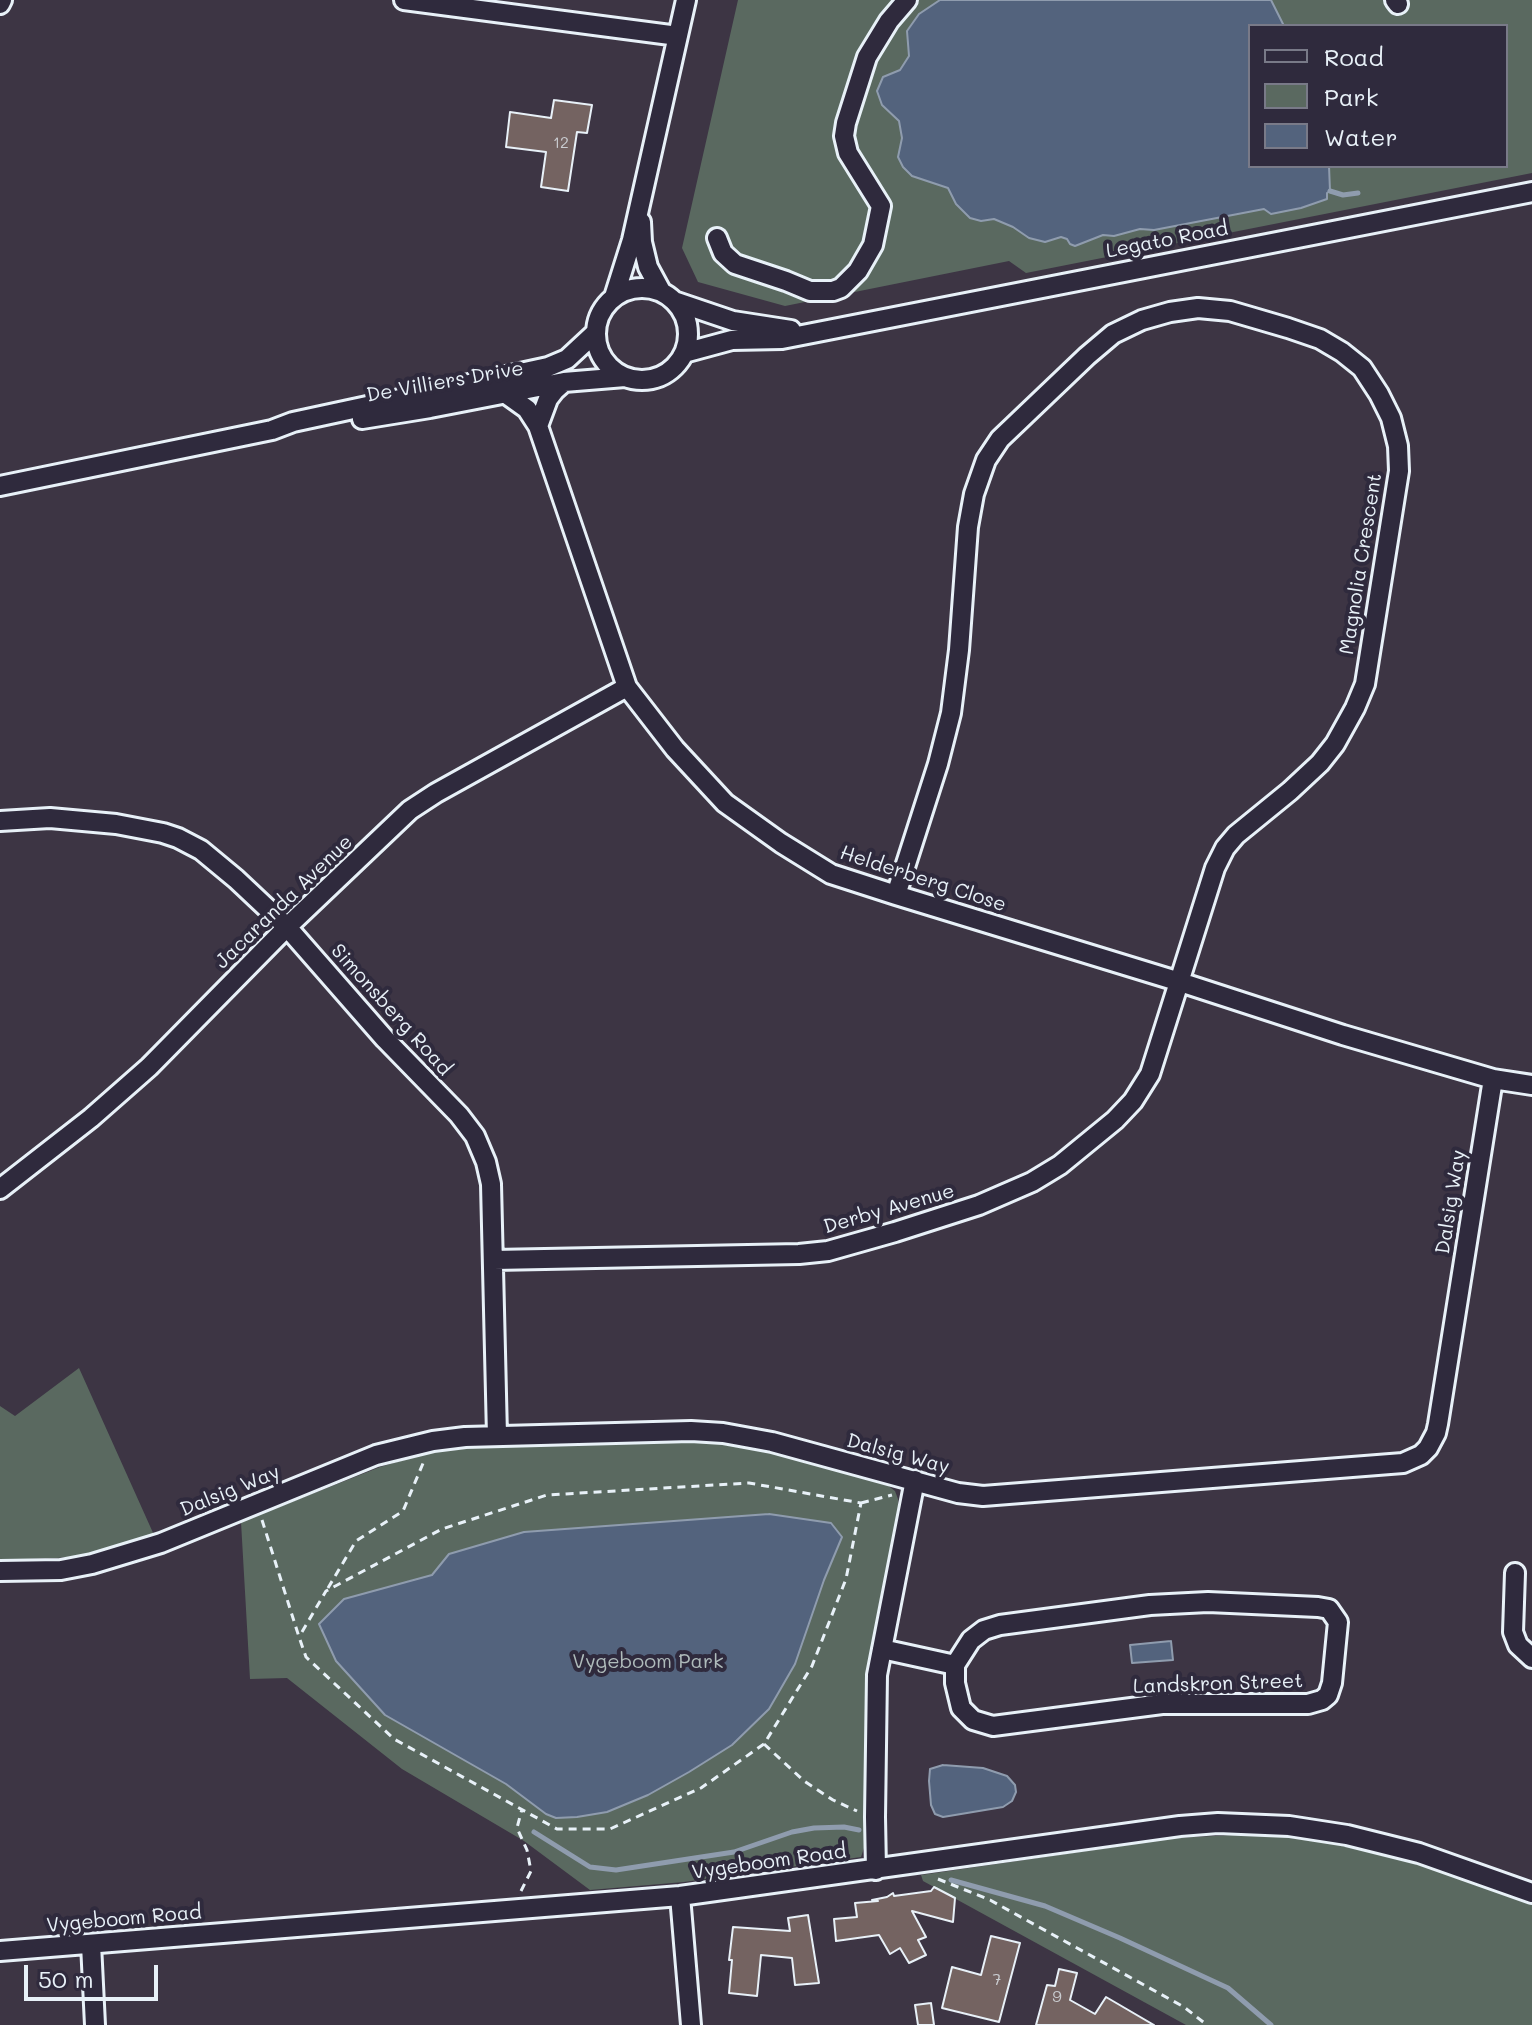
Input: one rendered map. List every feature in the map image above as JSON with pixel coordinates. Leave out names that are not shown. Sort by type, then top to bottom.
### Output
[{"type":"street","points":[[404,0],[678,36]]},
{"type":"street","points":[[614,297],[632,240],[686,0]]},
{"type":"street","points":[[717,238],[723,253],[735,264],[810,291],[841,288],[858,271],[873,245],[881,206],[848,153],[844,136],[846,123],[867,57],[889,21],[907,0]]},
{"type":"street","name":"Legato Road","points":[[684,353],[732,340],[782,339],[1532,192]]},
{"type":"street","points":[[640,203],[642,242],[648,267],[667,296],[683,312],[688,325],[688,339],[677,365],[666,374],[639,381],[613,370],[603,360],[597,347],[595,333],[604,307],[614,297],[629,290],[645,288],[667,296]]},
{"type":"street","name":"Legato Road","points":[[667,296],[733,321],[811,333]]},
{"type":"street","name":"Magnolia Crescent","points":[[896,895],[951,713],[968,527],[974,494],[986,460],[1000,439],[1113,334],[1142,320],[1198,308],[1230,311],[1288,328],[1320,339],[1362,368],[1391,418],[1398,446],[1399,471],[1365,684],[1335,744],[1320,763],[1225,848],[1215,868],[1180,982]]},
{"type":"street","name":"De Villiers Drive","points":[[0,486],[272,430],[293,422],[548,367],[567,359],[595,333]]},
{"type":"street","name":"De Villiers Drive","points":[[272,430],[321,426],[564,382],[625,377]]},
{"type":"street","points":[[538,426],[548,399],[564,382]]},
{"type":"street","name":"Helderberg Close","points":[[506,394],[527,409],[538,426],[627,687],[675,749],[725,803],[781,843],[831,874],[896,895],[1343,1035],[1493,1079],[1532,1085]]},
{"type":"street","name":"Jacaranda Avenue","points":[[0,1189],[91,1118],[149,1067],[287,927],[410,810],[627,687]]},
{"type":"street","name":"Simonsberg Road","points":[[0,821],[50,818],[116,824],[163,833],[201,850],[287,927],[385,1039],[459,1115],[475,1136],[491,1184],[497,1436]]},
{"type":"street","name":"Derby Avenue","points":[[494,1260],[828,1251],[979,1205],[1032,1182],[1060,1165],[1115,1120],[1133,1101],[1150,1074],[1180,982]]},
{"type":"street","name":"Dalsig Way","points":[[0,1571],[61,1570],[92,1564],[161,1543],[376,1455],[433,1441],[497,1436],[691,1431],[723,1433],[772,1442],[914,1485],[1000,1496],[1403,1463],[1421,1455],[1433,1441],[1438,1424],[1493,1079]]},
{"type":"street","points":[[876,1870],[877,1675],[914,1485]]},
{"type":"street","points":[[1515,1573],[1513,1632],[1520,1648],[1532,1658]]},
{"type":"street","name":"Landskron Street","points":[[1241,1602],[1318,1607],[1329,1609],[1338,1622],[1331,1690],[1326,1698],[1308,1704],[1162,1704],[993,1726],[978,1723],[961,1708],[955,1683],[955,1665],[971,1640],[984,1630],[1000,1625],[1150,1605],[1241,1602]]},
{"type":"street","points":[[882,1649],[955,1665]]},
{"type":"street","name":"Vygeboom Road","points":[[0,1951],[680,1896],[1218,1823],[1289,1826],[1347,1835],[1419,1853],[1532,1893]]},
{"type":"street","points":[[680,1896],[691,2025]]},
{"type":"street","points":[[91,1944],[95,2025]]},
{"type":"path","points":[[299,1637],[356,1541],[403,1511],[433,1441]]},
{"type":"path","points":[[326,1591],[442,1529],[547,1495],[749,1483],[861,1503],[914,1485]]},
{"type":"path","points":[[257,1505],[306,1657],[394,1739],[557,1829],[610,1829],[701,1788],[764,1744],[812,1666],[846,1579],[861,1503]]},
{"type":"path","points":[[764,1744],[804,1781],[849,1809]]},
{"type":"path","points":[[506,1911],[531,1871],[527,1850],[517,1828],[522,1809]]},
{"type":"path","points":[[915,1864],[942,1881],[990,1900],[1184,2007],[1207,2025]]},
{"type":"green space","points":[[738,0],[1532,0],[1532,173],[1026,273],[1009,261],[785,306],[698,282],[682,248]]},
{"type":"green space","points":[[79,1368],[154,1535],[79,1556],[0,1560],[0,1406],[15,1416]]},
{"type":"green space","name":"Vygeboom Park","points":[[704,1442],[754,1447],[886,1484],[895,1491],[899,1506],[869,1673],[864,1848],[861,1857],[684,1882],[590,1890],[524,1841],[402,1769],[287,1678],[250,1679],[241,1522],[380,1467],[431,1452],[483,1447]]},
{"type":"green space","points":[[1278,1836],[1355,1847],[1437,1870],[1532,1904],[1532,2025],[1186,2025],[923,1881],[921,1875],[1175,1838]]},
{"type":"water","points":[[940,0],[1271,0],[1283,24],[1248,24],[1248,168],[1329,168],[1330,191],[1327,199],[1271,214],[1264,209],[1154,230],[1103,235],[1075,246],[1061,237],[1045,242],[1029,238],[994,219],[981,221],[970,218],[956,204],[948,188],[912,176],[903,167],[898,157],[902,138],[899,121],[882,105],[877,91],[883,77],[900,70],[909,56],[907,31],[919,14]]},
{"type":"water","points":[[769,1514],[831,1523],[842,1537],[795,1664],[769,1709],[732,1745],[648,1795],[607,1812],[556,1818],[546,1814],[506,1784],[385,1715],[336,1661],[319,1624],[344,1599],[432,1575],[449,1554],[524,1532]]},
{"type":"water","points":[[1171,1641],[1173,1660],[1132,1663],[1130,1645]]},
{"type":"water","points":[[943,1765],[983,1768],[1007,1776],[1015,1785],[1016,1792],[1012,1801],[1003,1807],[943,1817],[935,1814],[931,1805],[929,1781],[930,1769]]},
{"type":"building","points":[[554,100],[592,105],[587,133],[577,132],[568,191],[541,187],[546,152],[506,147],[510,112],[551,118]]},
{"type":"building","points":[[934,1887],[955,1898],[953,1922],[912,1911],[926,1937],[918,1940],[926,1955],[909,1963],[900,1948],[890,1954],[879,1935],[836,1941],[834,1919],[857,1917],[855,1903],[878,1901],[872,1900],[893,1893],[894,1896],[931,1891]]},
{"type":"building","points":[[808,1915],[819,1983],[795,1985],[792,1958],[761,1955],[757,1996],[729,1993],[733,1927],[790,1931],[788,1918]]},
{"type":"building","points":[[991,1936],[1020,1943],[999,2022],[942,2008],[952,1967],[981,1975]]},
{"type":"building","points":[[1059,1969],[1077,1973],[1070,2000],[1095,2014],[1106,1997],[1154,2025],[1036,2025],[1047,1985],[1055,1986]]},
{"type":"building","points":[[931,2003],[934,2025],[918,2025],[915,2005]]},
{"type":"waterway","points":[[1330,191],[1343,195],[1358,193]]},
{"type":"waterway","points":[[534,1832],[590,1867],[616,1870],[734,1852],[792,1832],[814,1828],[859,1830]]},
{"type":"waterway","points":[[951,1880],[1045,1906],[1120,1938],[1228,1988],[1271,2025]]}]
